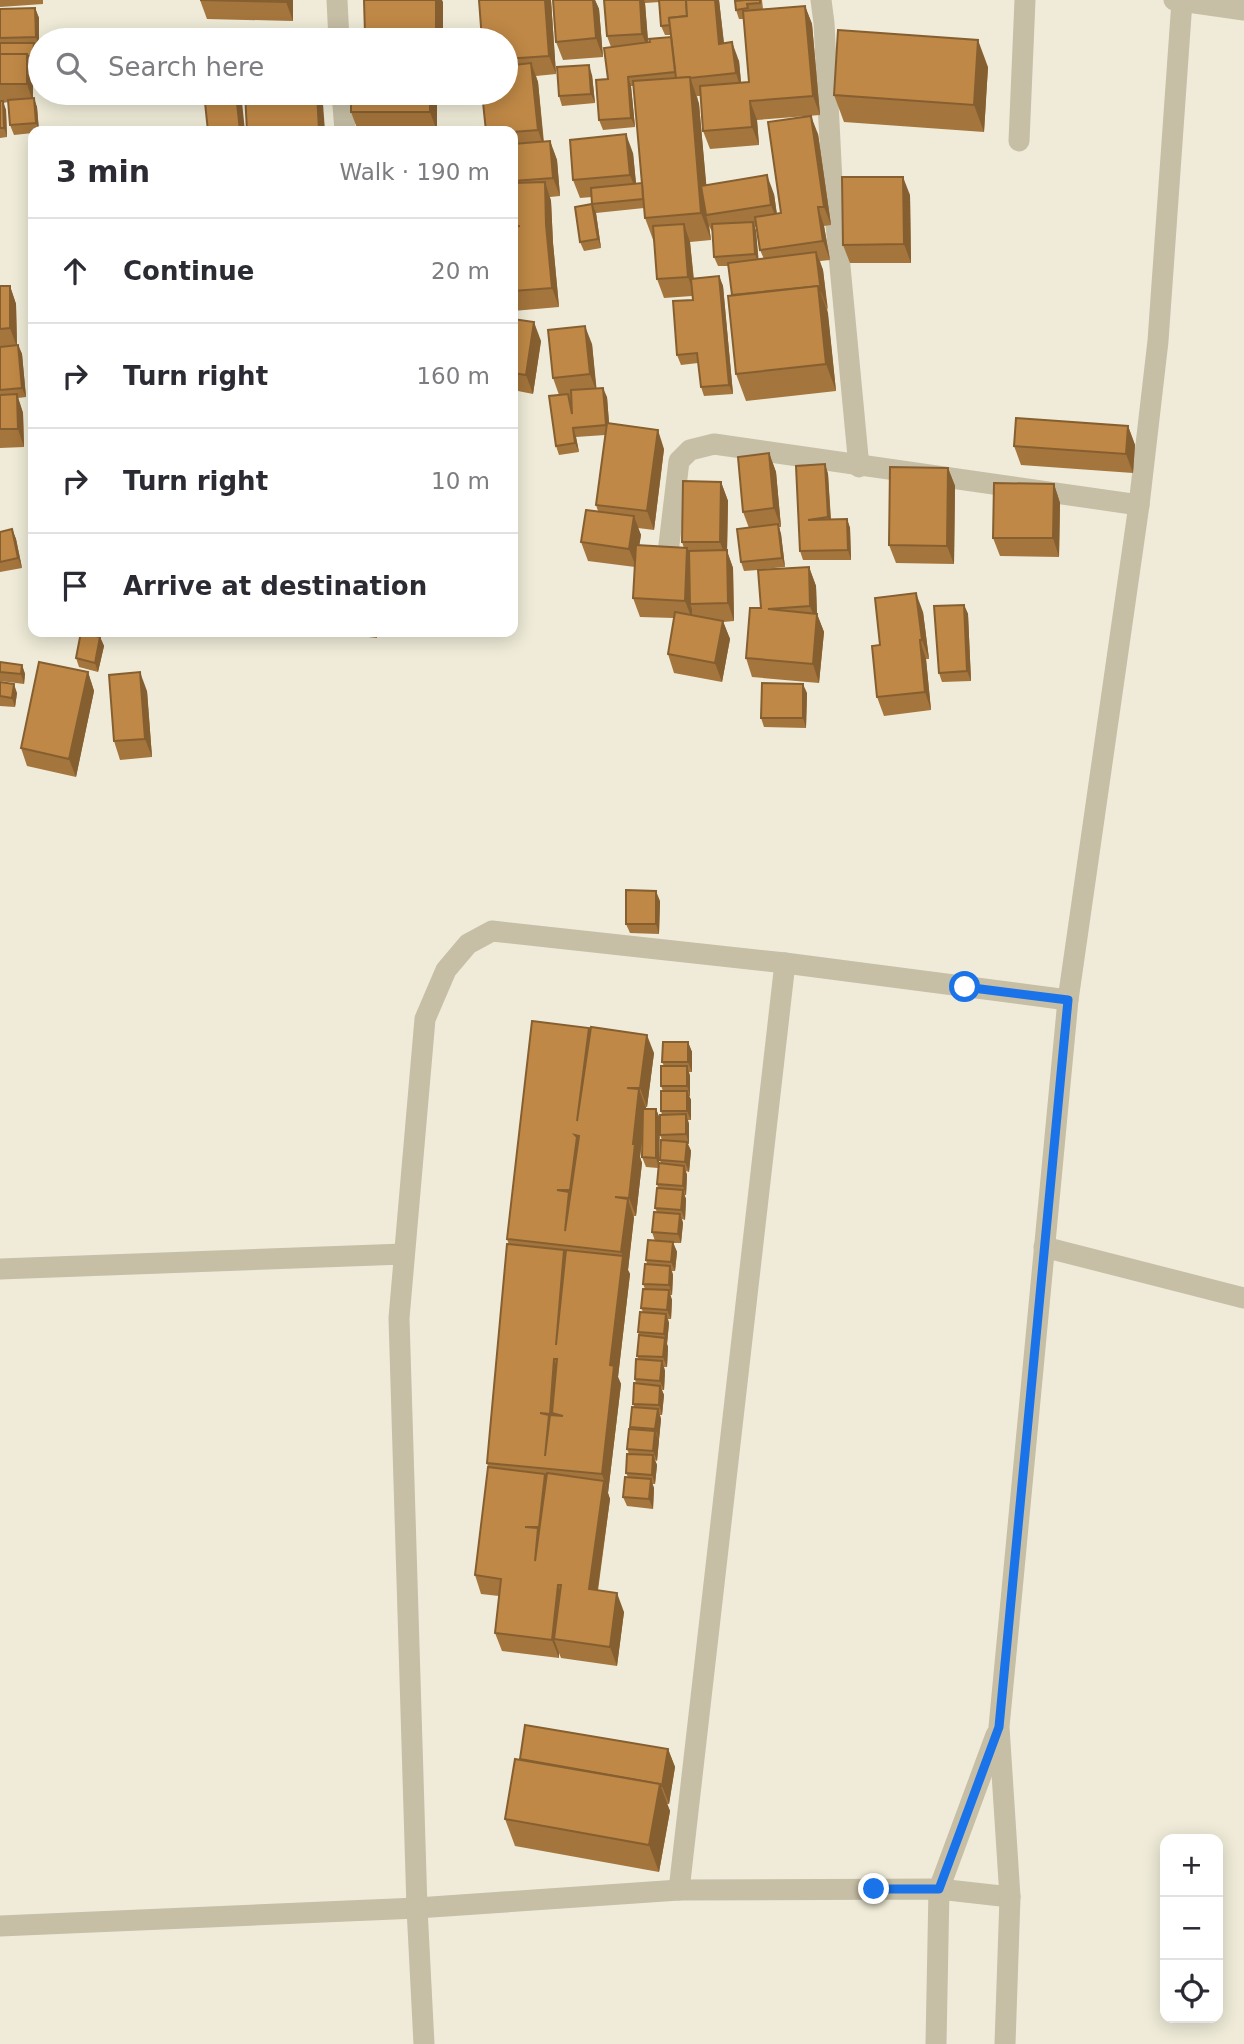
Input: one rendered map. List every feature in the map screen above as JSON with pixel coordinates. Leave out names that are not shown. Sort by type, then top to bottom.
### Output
[{"type":"street","points":[[337,0],[338,28]]},
{"type":"street","points":[[821,0],[832,182],[859,467]]},
{"type":"street","points":[[1019,141],[1025,0]]},
{"type":"street","points":[[1005,2044],[1010,1897],[999,1727],[1068,1000],[1139,505],[1158,341],[1178,1],[1244,10]]},
{"type":"street","points":[[343,105],[345,126]]},
{"type":"street","points":[[668,553],[679,461],[690,450],[714,444],[859,467],[1139,505]]},
{"type":"street","points":[[424,2044],[417,1908],[399,1318],[425,1020],[446,970],[468,944],[492,931],[785,963],[1068,1000]]},
{"type":"street","points":[[679,1890],[785,963]]},
{"type":"street","points":[[1044,1247],[1244,1298]]},
{"type":"street","points":[[0,1269],[404,1254]]},
{"type":"street","points":[[936,2044],[939,1889],[999,1727]]},
{"type":"street","points":[[0,1926],[417,1908],[679,1890],[939,1889],[1010,1897]]},
{"type":"building","points":[[200,0],[286,0],[286,2]]},
{"type":"building","points":[[364,0],[436,0],[436,28],[365,28]]},
{"type":"building","points":[[479,0],[545,0],[549,56],[518,58],[518,28],[481,28]]},
{"type":"building","points":[[553,0],[593,0],[596,38],[556,42]]},
{"type":"building","points":[[604,0],[640,0],[642,34],[607,36]]},
{"type":"building","points":[[659,0],[686,0],[687,16],[669,18],[670,25],[661,26]]},
{"type":"building","points":[[686,0],[715,0],[719,44],[732,42],[736,73],[676,78],[669,18],[687,16]]},
{"type":"building","points":[[760,0],[760,3],[747,4],[748,8],[736,10],[735,1]]},
{"type":"building","points":[[805,6],[813,96],[750,101],[752,127],[703,131],[700,86],[749,82],[743,11]]},
{"type":"building","points":[[35,8],[36,28],[28,28],[28,37],[0,38],[0,9]]},
{"type":"building","points":[[838,30],[978,40],[974,105],[834,95]]},
{"type":"building","points":[[671,37],[675,72],[628,77],[631,118],[599,120],[596,80],[608,79],[604,48]]},
{"type":"building","points":[[0,43],[28,43],[28,56],[0,54]]},
{"type":"building","points":[[0,54],[27,54],[27,84],[0,84]]},
{"type":"building","points":[[531,63],[538,130],[518,132],[518,126],[485,126],[483,105],[518,105],[518,65]]},
{"type":"building","points":[[589,65],[591,94],[559,96],[557,67]]},
{"type":"building","points":[[690,77],[701,213],[645,218],[633,81]]},
{"type":"building","points":[[28,98],[28,105],[35,105],[36,123],[10,125],[8,100]]},
{"type":"building","points":[[0,101],[3,101],[4,128],[0,128]]},
{"type":"building","points":[[205,105],[237,105],[239,126],[207,126]]},
{"type":"building","points":[[246,105],[318,105],[319,126],[247,126]]},
{"type":"building","points":[[351,105],[430,105],[430,112],[351,112]]},
{"type":"building","points":[[811,116],[824,207],[818,207],[823,241],[760,250],[755,217],[781,213],[768,122]]},
{"type":"building","points":[[626,134],[630,175],[573,180],[570,140]]},
{"type":"building","points":[[550,141],[553,178],[518,181],[518,144]]},
{"type":"building","points":[[767,175],[771,205],[706,215],[701,186]]},
{"type":"building","points":[[842,177],[903,177],[904,244],[843,245]]},
{"type":"building","points":[[545,182],[552,288],[518,291],[518,183]]},
{"type":"building","points":[[642,183],[643,199],[592,204],[591,188]]},
{"type":"building","points":[[592,204],[598,239],[580,242],[575,207]]},
{"type":"building","points":[[753,222],[755,254],[714,257],[712,224]]},
{"type":"building","points":[[684,224],[688,277],[657,279],[653,226]]},
{"type":"building","points":[[816,252],[821,292],[818,286],[732,295],[728,263]]},
{"type":"building","points":[[719,276],[729,385],[701,387],[697,353],[677,355],[673,301],[693,300],[691,279]]},
{"type":"building","points":[[0,286],[10,286],[10,328],[0,329]]},
{"type":"building","points":[[818,286],[826,364],[736,374],[728,296]]},
{"type":"building","points":[[518,320],[534,322],[526,375],[518,374]]},
{"type":"building","points":[[585,326],[590,374],[553,378],[548,330]]},
{"type":"building","points":[[18,345],[22,388],[0,390],[0,347]]},
{"type":"building","points":[[603,388],[606,425],[573,428],[575,443],[556,446],[549,396],[568,394],[572,414],[571,390]]},
{"type":"building","points":[[17,394],[18,429],[0,429],[0,395]]},
{"type":"building","points":[[1016,418],[1128,426],[1126,454],[1014,446]]},
{"type":"building","points":[[607,423],[658,430],[647,511],[596,505]]},
{"type":"building","points":[[769,453],[774,508],[743,512],[738,457]]},
{"type":"building","points":[[825,464],[828,517],[808,520],[847,519],[848,550],[800,551],[796,466]]},
{"type":"building","points":[[890,467],[948,468],[947,546],[889,545]]},
{"type":"building","points":[[683,481],[721,482],[720,542],[682,542]]},
{"type":"building","points":[[994,483],[1054,484],[1053,538],[993,538]]},
{"type":"building","points":[[586,510],[634,516],[629,549],[581,542]]},
{"type":"building","points":[[778,524],[782,558],[741,562],[737,529]]},
{"type":"building","points":[[12,529],[18,558],[0,562],[0,532]]},
{"type":"building","points":[[636,545],[687,548],[685,601],[633,598]]},
{"type":"building","points":[[727,550],[728,603],[690,604],[689,551]]},
{"type":"building","points":[[809,567],[810,606],[768,609],[817,614],[813,664],[746,658],[750,608],[761,608],[758,570]]},
{"type":"building","points":[[916,593],[925,692],[877,697],[872,646],[880,645],[875,598]]},
{"type":"building","points":[[964,605],[967,671],[939,673],[934,606]]},
{"type":"building","points":[[675,612],[723,621],[715,663],[668,654]]},
{"type":"building","points":[[80,637],[100,637],[95,663],[76,658]]},
{"type":"building","points":[[0,662],[22,665],[21,674],[0,672]]},
{"type":"building","points":[[39,662],[88,672],[69,759],[21,748]]},
{"type":"building","points":[[140,672],[145,739],[114,741],[109,675]]},
{"type":"building","points":[[0,682],[14,684],[12,698],[0,696]]},
{"type":"building","points":[[762,683],[803,684],[803,718],[761,718]]},
{"type":"building","points":[[626,890],[656,891],[656,924],[626,924]]},
{"type":"building","points":[[532,1021],[589,1028],[577,1121],[591,1027],[647,1035],[640,1088],[627,1088],[639,1089],[629,1198],[615,1197],[628,1199],[621,1252],[507,1239]],"holes":[[[575,1135],[579,1136],[565,1231],[569,1192],[557,1190],[570,1190],[577,1137]]]},
{"type":"building","points":[[663,1042],[688,1042],[688,1062],[662,1062]]},
{"type":"building","points":[[661,1066],[687,1066],[687,1086],[661,1086]]},
{"type":"building","points":[[661,1091],[687,1091],[687,1111],[661,1111]]},
{"type":"building","points":[[643,1109],[656,1109],[656,1158],[642,1157]]},
{"type":"building","points":[[686,1114],[686,1134],[660,1135],[660,1115]]},
{"type":"building","points":[[661,1140],[687,1142],[685,1162],[660,1160]]},
{"type":"building","points":[[659,1163],[684,1166],[683,1186],[657,1184]]},
{"type":"building","points":[[657,1188],[683,1190],[681,1210],[655,1208]]},
{"type":"building","points":[[654,1212],[680,1214],[678,1234],[652,1232]]},
{"type":"building","points":[[648,1240],[673,1242],[671,1262],[646,1260]]},
{"type":"building","points":[[507,1244],[564,1250],[556,1345],[566,1250],[623,1256],[610,1365],[614,1366],[602,1474],[487,1463]],"holes":[[[554,1359],[557,1359],[552,1413],[563,1416],[550,1415],[545,1456],[549,1415],[540,1413],[550,1414]]]},
{"type":"building","points":[[645,1264],[670,1266],[669,1285],[643,1284]]},
{"type":"building","points":[[643,1289],[669,1290],[667,1310],[641,1308]]},
{"type":"building","points":[[640,1312],[666,1314],[664,1334],[638,1332]]},
{"type":"building","points":[[639,1335],[665,1338],[663,1357],[637,1356]]},
{"type":"building","points":[[636,1359],[662,1361],[660,1381],[635,1379]]},
{"type":"building","points":[[634,1383],[660,1386],[659,1405],[633,1404]]},
{"type":"building","points":[[632,1407],[658,1409],[655,1429],[630,1427]]},
{"type":"building","points":[[629,1429],[655,1431],[653,1451],[627,1449]]},
{"type":"building","points":[[627,1454],[653,1455],[652,1475],[626,1473]]},
{"type":"building","points":[[488,1467],[545,1474],[539,1527],[525,1527],[538,1528],[535,1561],[547,1473],[604,1481],[589,1589],[617,1593],[610,1647],[554,1639],[561,1585],[558,1585],[552,1640],[495,1633],[501,1579],[475,1575]]},
{"type":"building","points":[[625,1477],[651,1479],[649,1499],[623,1497]]},
{"type":"building","points":[[525,1725],[668,1749],[662,1786],[520,1759]]},
{"type":"building","points":[[515,1759],[660,1784],[649,1845],[505,1819]]},
{"type":"route","points":[[874,1889],[939,1889],[999,1727],[1068,1000],[965,987]]}]
